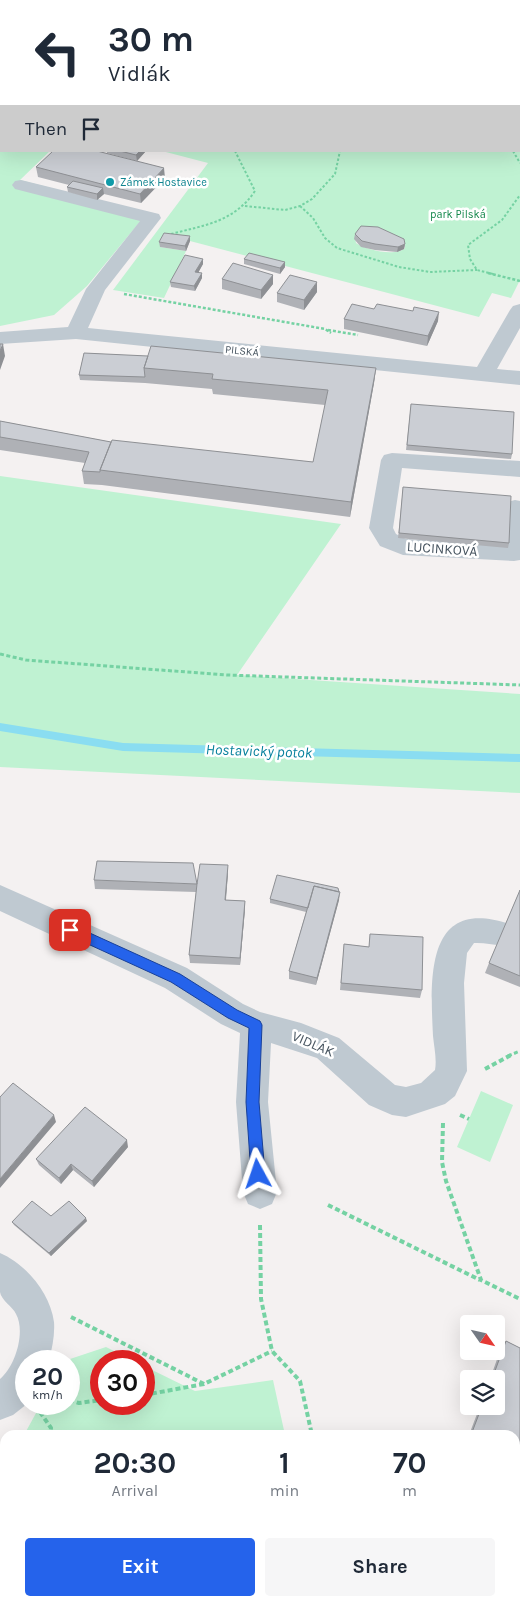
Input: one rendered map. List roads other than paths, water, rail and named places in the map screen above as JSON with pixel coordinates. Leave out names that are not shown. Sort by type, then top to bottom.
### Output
[{"type":"street","points":[[22,185],[152,218],[96,289],[76,333]]},
{"type":"street","points":[[484,374],[520,310]]},
{"type":"street","name":"PILSKÁ","points":[[0,338],[76,333],[520,378]]},
{"type":"street","name":"LUCINKOVÁ","points":[[515,508],[514,553],[402,547],[388,540],[382,528],[392,460],[520,470]]},
{"type":"street","name":"VIDLÁK","points":[[0,897],[176,978],[232,1014],[256,1025],[303,1037],[328,1048],[347,1061],[378,1095],[396,1103],[416,1100],[433,1094],[444,1084],[451,1071],[448,984],[453,944],[466,932],[484,929],[502,934]]},
{"type":"street","points":[[256,1025],[252,1102],[260,1192]]},
{"type":"street","points":[[12,1281],[37,1318],[37,1341],[34,1350]]},
{"type":"street","points":[[0,1402],[15,1390]]},
{"type":"waterway","name":"Hostavický potok","points":[[0,727],[123,747],[520,758]]},
{"type":"place","name":"Zámek Hostavice","points":[[110,182]]},
{"type":"park label","name":"park Pilská","points":[[458,214]]}]
